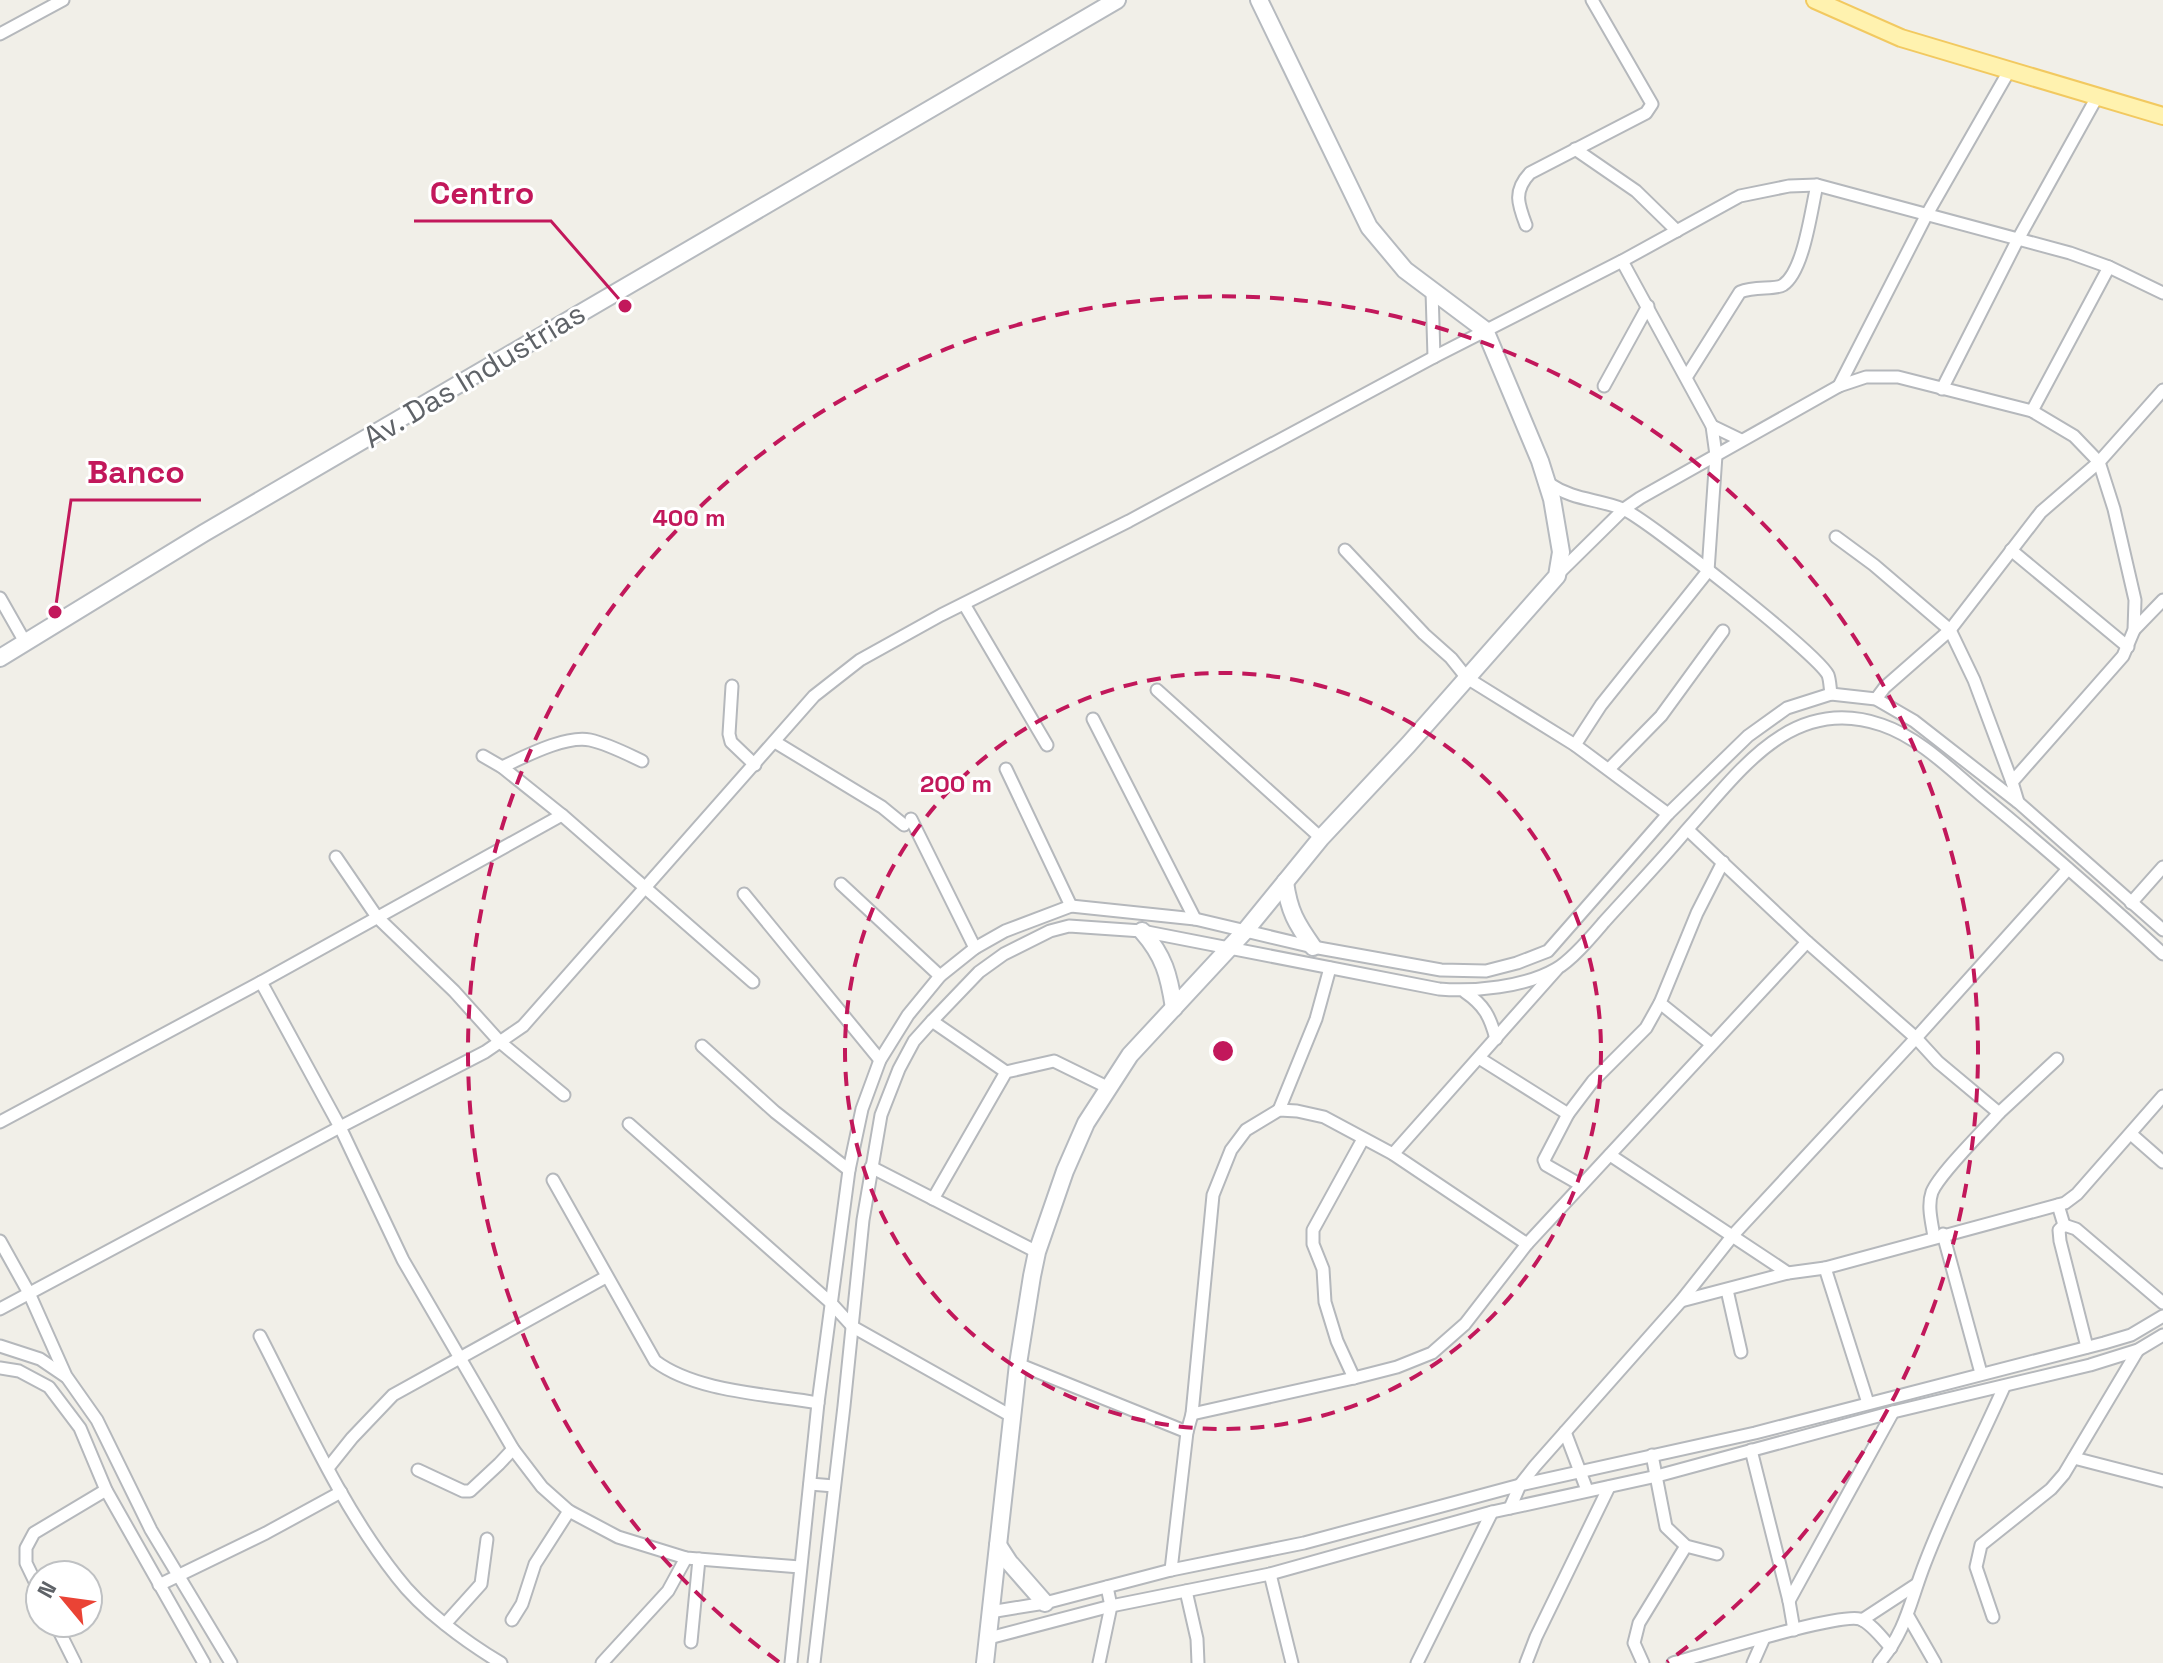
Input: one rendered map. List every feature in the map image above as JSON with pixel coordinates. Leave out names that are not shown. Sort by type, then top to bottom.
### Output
[{"type":"main road","points":[[1826,2],[1901,38],[2163,116]]},
{"type":"street","points":[[0,34],[63,0]]},
{"type":"street","name":"Av. Das Industrias","points":[[0,658],[204,533],[1117,0]]},
{"type":"street","points":[[1259,0],[1369,227],[1405,270],[1485,330],[1547,482],[1561,552],[1557,576]]},
{"type":"street","points":[[1526,225],[1517,201],[1518,190],[1530,173],[1646,113],[1652,104],[1592,0]]},
{"type":"street","points":[[1839,386],[1926,216],[2009,71]]},
{"type":"street","points":[[1942,389],[2017,241],[2097,97]]},
{"type":"street","points":[[1575,149],[1636,191],[1677,231]]},
{"type":"street","points":[[1687,376],[1740,292],[1752,287],[1775,288],[1785,283],[1800,254],[1817,185]]},
{"type":"street","points":[[0,1309],[500,1042],[539,1011],[814,696],[860,660],[1142,515],[1740,196],[1789,186],[1817,185],[2070,253],[2109,267],[2163,293]]},
{"type":"street","points":[[1575,745],[1601,705],[1708,571],[1716,455],[1712,426],[1622,261]]},
{"type":"street","points":[[2032,411],[2109,267]]},
{"type":"street","points":[[1432,291],[1434,357]]},
{"type":"street","points":[[1604,386],[1648,306]]},
{"type":"street","points":[[985,1663],[1018,1364],[1037,1252],[1065,1171],[1086,1123],[1130,1055],[1246,930],[1321,838],[1557,576],[1624,509],[1839,386],[1866,377],[1898,377],[2032,411],[2074,436],[2099,462],[2114,509],[2135,600],[2134,630],[2123,656],[2012,782]]},
{"type":"street","points":[[1876,699],[1885,687],[1950,630],[2041,512],[2099,462],[2163,390]]},
{"type":"street","points":[[1712,426],[1741,440]]},
{"type":"street","points":[[1547,482],[1578,499],[1624,509],[1708,571],[1820,665],[1828,675],[1831,694]]},
{"type":"street","points":[[1836,537],[1950,630],[1974,680],[2019,803]]},
{"type":"street","points":[[1345,550],[1467,678],[1575,745],[1668,814]]},
{"type":"street","points":[[2011,550],[2128,647]]},
{"type":"street","points":[[0,598],[25,642]]},
{"type":"street","points":[[2134,630],[2163,600]]},
{"type":"street","points":[[964,604],[1047,745]]},
{"type":"street","points":[[1609,769],[1661,716],[1723,631]]},
{"type":"street","points":[[732,686],[731,742],[755,765]]},
{"type":"street","points":[[1157,690],[1321,838]]},
{"type":"street","points":[[791,1663],[818,1403],[849,1170],[862,1109],[880,1060],[908,1015],[940,976],[975,948],[1005,931],[1071,906],[1195,919],[1313,947],[1441,970],[1486,971],[1517,963],[1548,951],[1668,814],[1748,736],[1787,708],[1831,694],[1876,699],[1934,736],[2019,803],[2163,930]]},
{"type":"street","points":[[1393,1154],[1557,968],[1595,932],[1688,830],[1728,780],[1762,750],[1795,728],[1827,718],[1880,724],[1904,735],[1941,762],[2068,869],[2163,954]]},
{"type":"street","points":[[1093,719],[1195,919]]},
{"type":"street","points":[[502,767],[539,750],[587,739],[642,761]]},
{"type":"street","points":[[775,742],[907,822],[975,948]]},
{"type":"street","points":[[483,756],[502,767],[562,815],[753,982]]},
{"type":"street","points":[[1006,769],[1071,906]]},
{"type":"street","points":[[0,1122],[562,815]]},
{"type":"street","points":[[1688,830],[1807,942],[1916,1038],[1938,1062],[1999,1113]]},
{"type":"street","points":[[336,857],[377,917],[454,991],[500,1042],[564,1095]]},
{"type":"street","points":[[1581,1185],[1544,1162],[1568,1114],[1593,1081],[1646,1028],[1723,862]]},
{"type":"street","points":[[2131,903],[2163,867]]},
{"type":"street","points":[[1510,1508],[1520,1485],[1681,1301],[1734,1234],[2068,869]]},
{"type":"street","points":[[1285,882],[1288,906],[1294,921],[1313,947]]},
{"type":"street","points":[[841,884],[940,976]]},
{"type":"street","points":[[744,894],[880,1060]]},
{"type":"street","points":[[814,1663],[871,1167],[881,1115],[914,1041],[979,972],[1004,954],[1050,931],[1069,926],[1142,931],[1465,992],[1514,983],[1557,968]]},
{"type":"street","points":[[1142,931],[1159,949],[1167,969],[1174,1008]]},
{"type":"street","points":[[1192,1414],[1354,1378],[1397,1367],[1432,1353],[1465,1324],[1527,1244],[1807,942]]},
{"type":"street","points":[[1279,1110],[1316,1019],[1330,968]]},
{"type":"street","points":[[261,982],[340,1127],[403,1260],[513,1449],[542,1487],[569,1511],[618,1537],[686,1558],[800,1567]]},
{"type":"street","points":[[1465,992],[1487,1011],[1496,1039]]},
{"type":"street","points":[[1660,1003],[1711,1044]]},
{"type":"street","points":[[932,1021],[1006,1072]]},
{"type":"street","points":[[702,1046],[775,1112],[849,1170]]},
{"type":"street","points":[[1479,1058],[1568,1114]]},
{"type":"street","points":[[1981,1373],[1931,1217],[1933,1191],[1950,1167],[1999,1113],[2057,1059]]},
{"type":"street","points":[[933,1199],[1006,1072],[1054,1061],[1107,1087]]},
{"type":"street","points":[[1681,1301],[1788,1273],[1825,1268],[2058,1205],[2077,1194],[2163,1096]]},
{"type":"street","points":[[1171,1570],[1187,1432],[1192,1414],[1213,1195],[1231,1150],[1246,1130],[1279,1110],[1324,1117],[1393,1154],[1527,1244]]},
{"type":"street","points":[[629,1124],[831,1303],[853,1327],[1013,1417]]},
{"type":"street","points":[[2131,1134],[2163,1162]]},
{"type":"street","points":[[1354,1378],[1337,1341],[1325,1302],[1323,1269],[1313,1244],[1313,1230],[1363,1139]]},
{"type":"street","points":[[1610,1155],[1734,1234],[1788,1273]]},
{"type":"street","points":[[871,1167],[1037,1252]]},
{"type":"street","points":[[553,1180],[655,1361],[671,1373],[694,1383],[818,1403]]},
{"type":"street","points":[[2058,1205],[2064,1225]]},
{"type":"street","points":[[2064,1225],[2076,1229],[2163,1303]]},
{"type":"street","points":[[2064,1225],[2059,1230],[2060,1241],[2087,1347]]},
{"type":"street","points":[[0,1241],[29,1293],[66,1376],[97,1420],[151,1530],[231,1663]]},
{"type":"street","points":[[1825,1268],[1868,1403]]},
{"type":"street","points":[[328,1468],[393,1395],[606,1277]]},
{"type":"street","points":[[1727,1290],[1741,1352]]},
{"type":"street","points":[[990,1612],[1045,1603],[1171,1570],[1304,1543],[1520,1485],[1755,1433],[2131,1335],[2163,1316]]},
{"type":"street","points":[[989,1638],[1111,1606],[1270,1574],[1492,1512],[1657,1476],[1893,1412],[2090,1365],[2138,1350],[2163,1335]]},
{"type":"street","points":[[260,1336],[341,1492],[398,1579],[445,1624],[501,1663]]},
{"type":"street","points":[[0,1346],[40,1359],[66,1376]]},
{"type":"street","points":[[1993,1617],[1976,1567],[1981,1545],[2051,1489],[2074,1458],[2138,1350]]},
{"type":"street","points":[[1018,1364],[1187,1432]]},
{"type":"street","points":[[0,1368],[19,1371],[49,1387],[80,1428],[106,1490],[204,1663]]},
{"type":"street","points":[[1879,1663],[1908,1616],[1917,1584],[2004,1387]]},
{"type":"street","points":[[1789,1601],[1893,1412]]},
{"type":"street","points":[[80,1428],[97,1420]]},
{"type":"street","points":[[1565,1432],[1587,1490]]},
{"type":"street","points":[[418,1470],[463,1491],[470,1491],[513,1449]]},
{"type":"street","points":[[1751,1450],[1794,1630]]},
{"type":"street","points":[[1652,1455],[1666,1527],[1686,1546],[1717,1554]]},
{"type":"street","points":[[2074,1458],[2163,1481]]},
{"type":"street","points":[[810,1484],[834,1486]]},
{"type":"street","points":[[1526,1663],[1609,1487]]},
{"type":"street","points":[[26,1559],[26,1548],[34,1533],[106,1490]]},
{"type":"street","points":[[159,1585],[341,1492]]},
{"type":"street","points":[[512,1620],[522,1604],[535,1564],[569,1511]]},
{"type":"street","points":[[1417,1663],[1492,1512]]},
{"type":"street","points":[[445,1624],[481,1584],[487,1539]]},
{"type":"street","points":[[998,1545],[1045,1603]]},
{"type":"street","points":[[1643,1663],[1634,1643],[1639,1623],[1686,1546]]},
{"type":"street","points":[[602,1663],[668,1591],[686,1558]]},
{"type":"street","points":[[691,1642],[699,1559]]},
{"type":"street","points":[[1270,1574],[1292,1663]]},
{"type":"street","points":[[1673,1663],[1794,1630],[1850,1619],[1862,1620],[1917,1584]]},
{"type":"street","points":[[1099,1663],[1111,1606],[1107,1587]]},
{"type":"street","points":[[1186,1591],[1197,1639],[1198,1663]]},
{"type":"street","points":[[1908,1616],[1935,1663]]},
{"type":"street","points":[[1862,1620],[1891,1648]]},
{"type":"street","points":[[1753,1663],[1764,1638]]},
{"type":"street","points":[[63,1639],[75,1663]]},
{"type":"place","name":"Centro","points":[[625,306]]},
{"type":"place","name":"Banco","points":[[55,612]]}]
